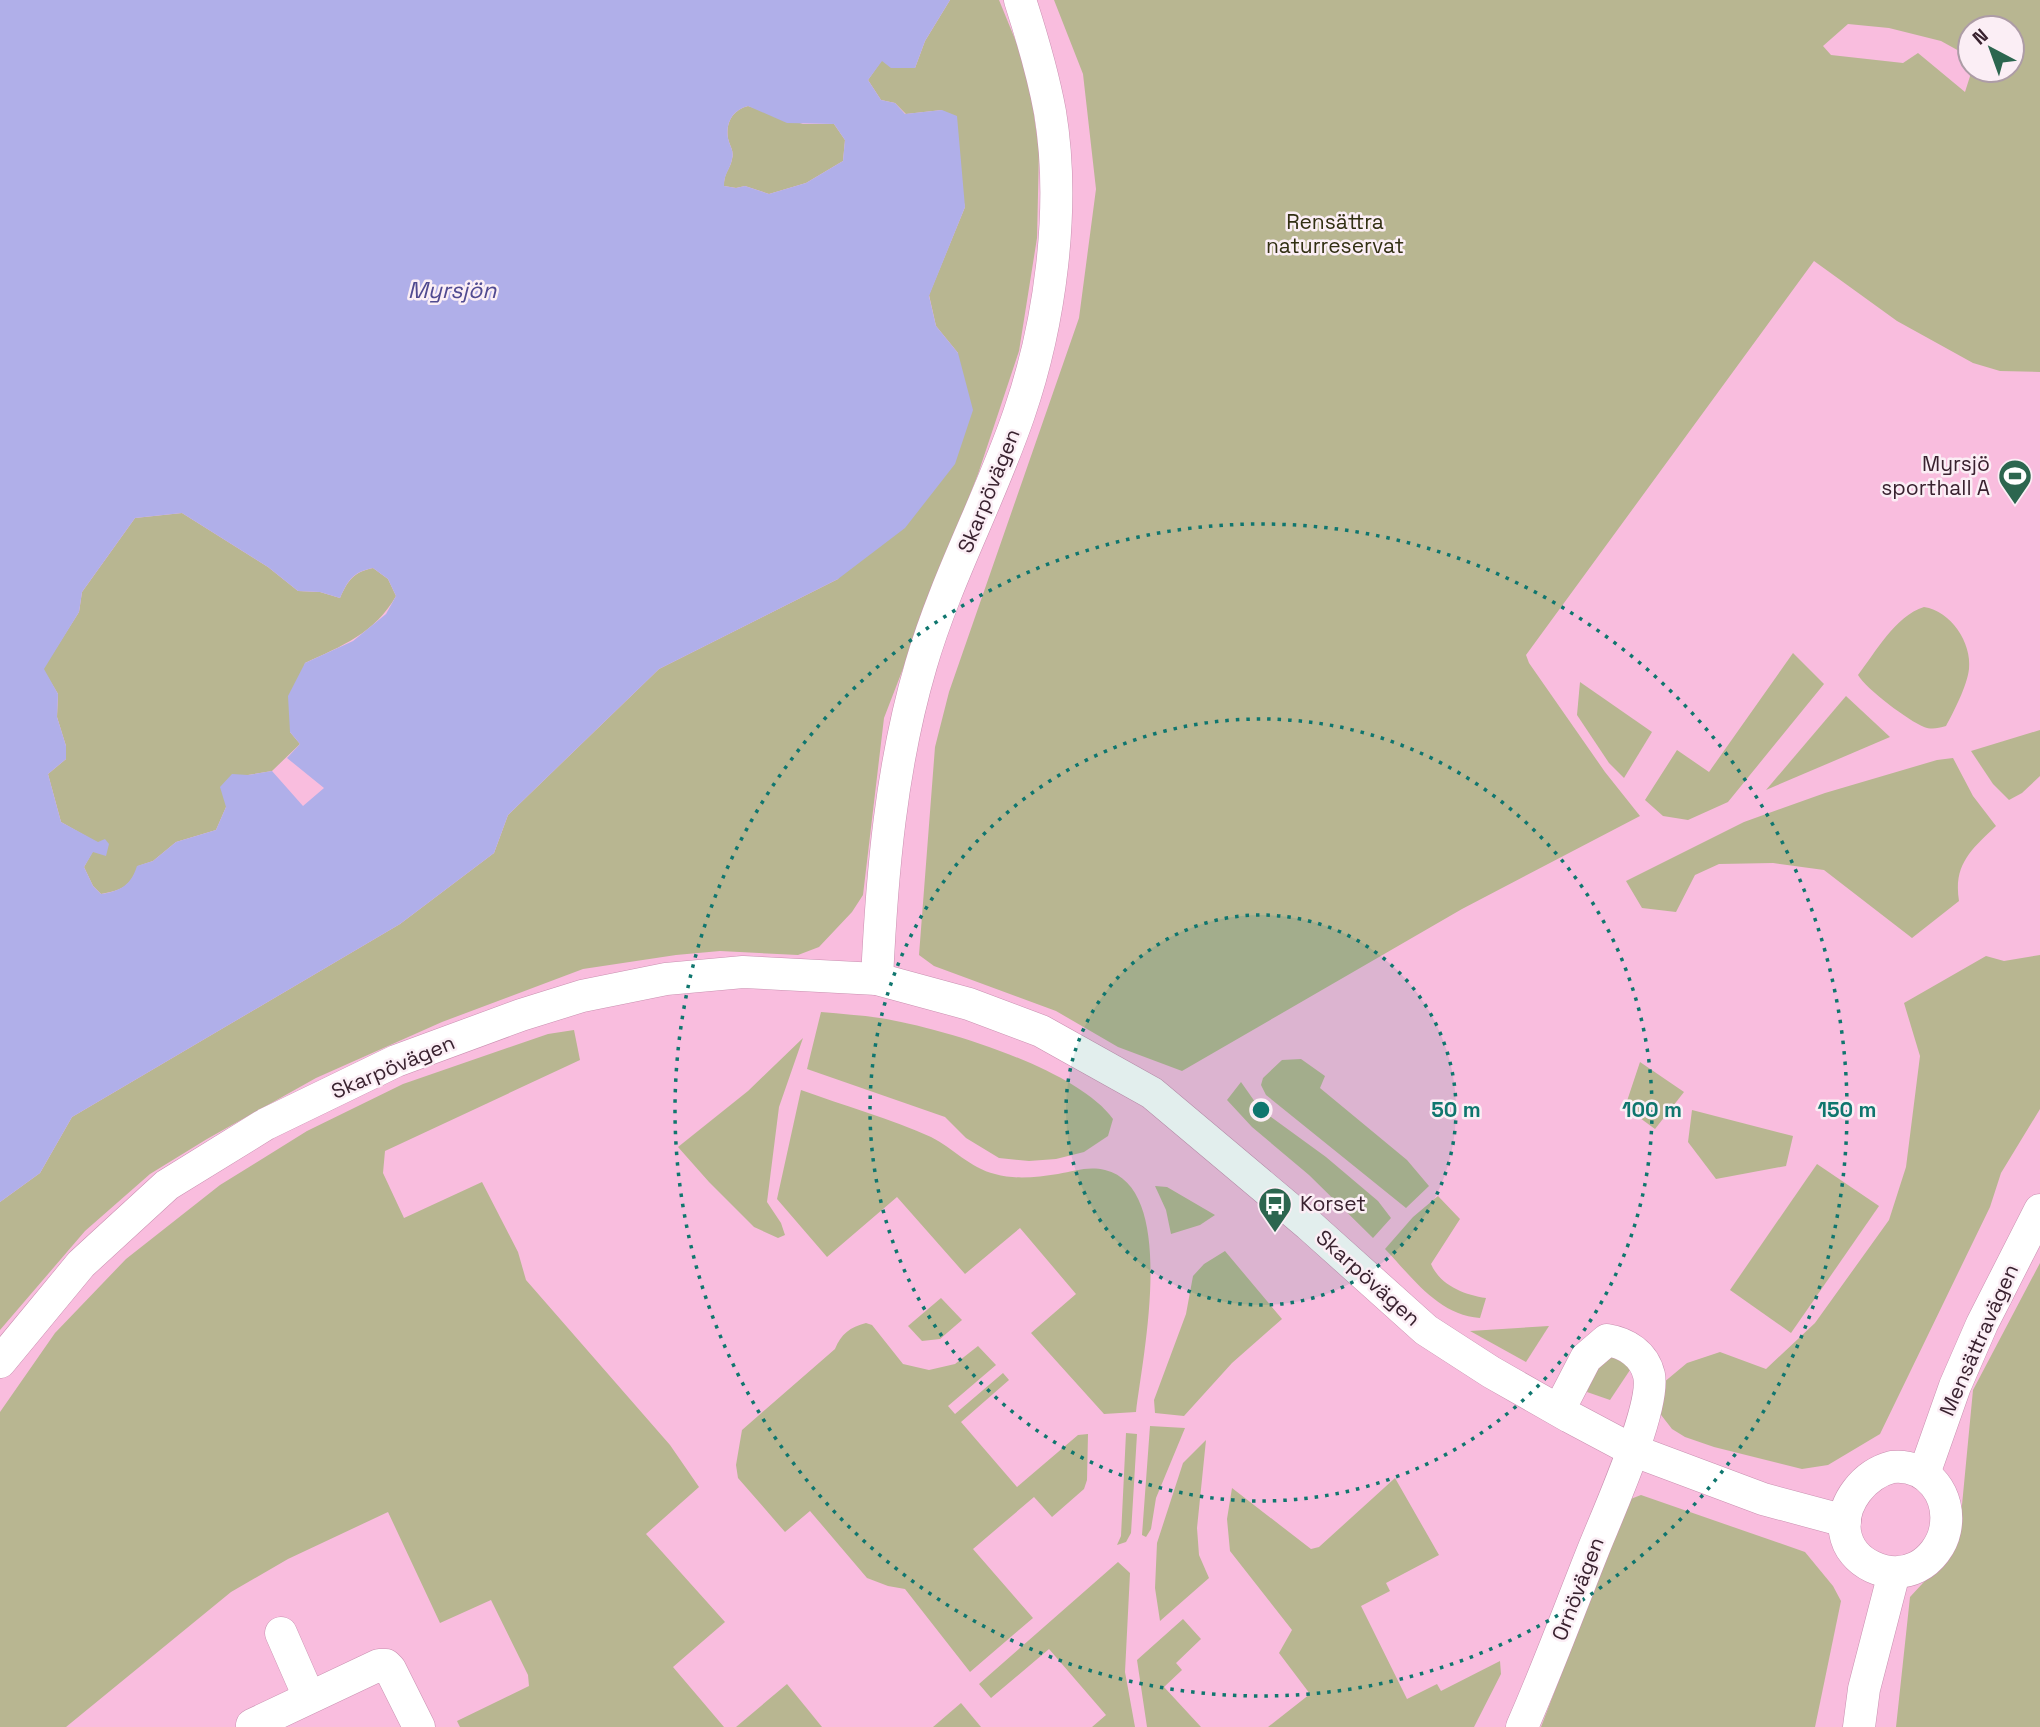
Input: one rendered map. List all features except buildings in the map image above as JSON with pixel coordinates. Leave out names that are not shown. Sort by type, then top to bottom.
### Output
[{"type":"street","name":"Skarpövägen","points":[[877,979],[883,868],[907,715],[922,661],[945,598],[1019,416],[1039,350],[1053,260],[1056,172],[1050,114],[1039,61],[1020,0]]},
{"type":"street","name":"Skarpövägen","points":[[0,1362],[80,1264],[167,1185],[266,1124],[396,1062],[521,1015],[571,1000],[666,979],[743,972],[877,979],[969,1003],[1041,1031],[1152,1093],[1308,1225],[1426,1330],[1491,1372],[1632,1450],[1763,1499],[1845,1521]]},
{"type":"street","name":"Mensättravägen","points":[[1924,1474],[1955,1386],[1982,1324],[2040,1210]]},
{"type":"street","name":"Ornövägen","points":[[1522,1727],[1546,1673],[1632,1450],[1650,1391],[1649,1375],[1643,1360],[1631,1348],[1606,1340],[1586,1358],[1559,1410]]},
{"type":"street","points":[[1898,1466],[1924,1474],[1936,1485],[1944,1498],[1947,1514],[1944,1537],[1924,1563],[1910,1570],[1894,1573],[1875,1568],[1855,1552],[1845,1531],[1848,1507],[1855,1493],[1877,1473],[1898,1466]]},
{"type":"street","points":[[1859,1727],[1864,1689],[1894,1573]]},
{"type":"street","points":[[281,1633],[309,1697]]},
{"type":"street","points":[[253,1727],[252,1725],[379,1665],[386,1665],[419,1727]]},
{"type":"green space","points":[[950,0],[999,0],[1028,71],[1039,151],[1037,238],[1019,351],[978,474],[884,718],[863,895],[852,912],[819,947],[798,955],[720,951],[583,969],[442,1022],[316,1078],[150,1174],[85,1231],[0,1330],[0,1202],[40,1173],[72,1117],[400,924],[494,853],[508,815],[659,669],[838,579],[958,353],[936,326],[929,295],[965,207],[942,110],[906,114],[895,103],[881,100],[868,80],[882,60],[915,68],[925,41]]},
{"type":"green space","name":"Rensättra naturreservat","points":[[1054,0],[2040,0],[2040,372],[2000,371],[1973,363],[1897,321],[1814,261],[1526,655],[1605,772],[1640,816],[1462,909],[1182,1071],[1118,1047],[1056,1011],[934,966],[919,955],[935,747],[949,692],[1079,318],[1096,189],[1083,74]]},
{"type":"green space","points":[[748,106],[803,124],[834,124],[845,140],[843,161],[806,183],[769,194],[745,186],[724,186],[733,157],[728,125],[737,111]]},
{"type":"green space","points":[[182,513],[268,567],[298,591],[320,592],[340,598],[352,578],[373,568],[388,579],[396,596],[388,609],[368,629],[345,644],[305,663],[290,732],[300,744],[272,771],[248,775],[226,807],[216,830],[176,842],[153,861],[138,866],[132,879],[124,886],[101,894],[93,886],[84,867],[93,851],[106,840],[98,843],[61,822],[48,774],[66,759],[66,746],[57,717],[58,694],[43,669],[79,612],[82,592],[135,518]]},
{"type":"green space","points":[[1924,607],[1943,615],[1958,630],[1969,659],[1966,683],[1953,713],[1946,726],[1935,728],[1917,724],[1899,712],[1878,696],[1858,675],[1895,626]]},
{"type":"green space","points":[[1793,653],[1824,684],[1728,802],[1688,820],[1663,816],[1645,800],[1677,750],[1709,772]]},
{"type":"green space","points":[[1580,682],[1652,732],[1624,778],[1609,763],[1577,715]]},
{"type":"green space","points":[[1846,696],[1890,737],[1766,790]]},
{"type":"green space","points":[[2040,730],[2040,776],[2022,793],[2009,800],[1993,784],[1971,751]]},
{"type":"green space","points":[[1953,758],[1973,796],[1996,826],[1966,858],[1959,877],[1959,901],[1912,938],[1824,870],[1773,863],[1719,864],[1695,875],[1676,912],[1642,908],[1626,881],[1744,822],[1825,793],[1937,760]]},
{"type":"green space","points":[[2040,955],[2040,1109],[2001,1173],[1990,1207],[1880,1434],[1828,1465],[1802,1469],[1714,1447],[1685,1437],[1672,1429],[1658,1411],[1663,1383],[1687,1363],[1720,1352],[1766,1369],[1815,1323],[1889,1220],[1906,1167],[1920,1056],[1904,1003],[1986,956],[2004,961]]},
{"type":"green space","points":[[821,1012],[906,1023],[971,1041],[1039,1067],[1095,1100],[1113,1119],[1108,1136],[1084,1152],[1056,1159],[1029,1161],[999,1158],[966,1138],[945,1117],[807,1069]]},
{"type":"green space","points":[[574,1030],[580,1060],[385,1151],[383,1173],[404,1218],[482,1182],[518,1252],[526,1280],[670,1445],[699,1487],[646,1534],[725,1622],[673,1667],[724,1727],[460,1727],[457,1721],[529,1686],[528,1675],[491,1600],[440,1623],[388,1512],[288,1559],[231,1592],[66,1727],[0,1727],[0,1412],[55,1333],[126,1259],[220,1185],[307,1131],[403,1084],[548,1034]]},
{"type":"green space","points":[[803,1038],[779,1107],[767,1202],[781,1223],[785,1235],[778,1238],[754,1227],[678,1147],[748,1091]]},
{"type":"green space","points":[[1301,1059],[1325,1076],[1320,1088],[1407,1160],[1429,1186],[1406,1208],[1266,1095],[1261,1085],[1263,1078],[1282,1060]]},
{"type":"green space","points":[[1640,1062],[1684,1092],[1655,1129],[1625,1107]]},
{"type":"green space","points":[[1241,1082],[1260,1109],[1326,1157],[1378,1201],[1391,1218],[1373,1238],[1309,1175],[1252,1127],[1227,1100]]},
{"type":"green space","points":[[801,1090],[916,1130],[970,1163],[995,1174],[1026,1177],[1099,1169],[1128,1183],[1142,1208],[1149,1241],[1148,1317],[1136,1412],[1104,1414],[1031,1333],[1076,1294],[1020,1228],[965,1274],[897,1197],[827,1257],[777,1199]]},
{"type":"green space","points":[[1692,1110],[1793,1136],[1786,1166],[1716,1179],[1688,1142]]},
{"type":"green space","points":[[1817,1164],[1879,1206],[1791,1333],[1730,1290]]},
{"type":"green space","points":[[1155,1186],[1167,1187],[1215,1215],[1200,1225],[1171,1234],[1166,1210]]},
{"type":"green space","points":[[1438,1196],[1460,1219],[1431,1264],[1440,1278],[1454,1288],[1486,1298],[1480,1318],[1451,1310],[1439,1302],[1385,1249],[1413,1217]]},
{"type":"green space","points":[[1225,1251],[1282,1319],[1232,1363],[1184,1416],[1155,1413],[1154,1400],[1186,1314],[1193,1276],[1204,1264]]},
{"type":"green space","points":[[2040,1263],[2040,1727],[1896,1727],[1910,1597],[1946,1558],[1962,1505],[1973,1390]]},
{"type":"green space","points":[[941,1298],[962,1320],[940,1339],[922,1341],[908,1326]]},
{"type":"green space","points":[[866,1323],[872,1325],[903,1364],[929,1370],[955,1364],[978,1346],[996,1365],[948,1406],[955,1414],[1003,1373],[1009,1380],[961,1422],[1017,1487],[1078,1435],[1088,1434],[1087,1480],[1084,1489],[1052,1517],[1034,1497],[973,1549],[1033,1618],[970,1672],[905,1589],[867,1578],[810,1511],[785,1532],[738,1478],[736,1465],[742,1430],[835,1349],[847,1332]]},
{"type":"green space","points":[[1549,1326],[1526,1362],[1470,1331]]},
{"type":"green space","points":[[1614,1356],[1630,1370],[1610,1400],[1587,1392],[1591,1379],[1606,1357]]},
{"type":"green space","points":[[1150,1426],[1185,1428],[1156,1498],[1151,1529],[1146,1537],[1142,1535]]},
{"type":"green space","points":[[1126,1433],[1137,1434],[1131,1533],[1126,1542],[1117,1545],[1121,1536]]},
{"type":"green space","points":[[1206,1440],[1197,1528],[1199,1555],[1209,1578],[1160,1621],[1155,1588],[1157,1543],[1183,1463]]},
{"type":"green space","points":[[1395,1478],[1439,1555],[1386,1583],[1390,1591],[1361,1606],[1407,1699],[1437,1684],[1441,1691],[1500,1661],[1501,1674],[1474,1727],[1268,1727],[1310,1694],[1279,1653],[1292,1630],[1230,1551],[1227,1519],[1232,1488],[1311,1549],[1319,1547]]},
{"type":"green space","points":[[1641,1495],[1805,1552],[1833,1586],[1841,1601],[1815,1727],[1541,1727],[1628,1500]]},
{"type":"green space","points":[[1118,1562],[1130,1573],[1125,1672],[1135,1727],[1092,1727],[1106,1715],[1049,1649],[991,1698],[979,1684]]},
{"type":"green space","points":[[1183,1619],[1201,1639],[1176,1663],[1182,1670],[1164,1687],[1201,1727],[1147,1727],[1137,1660]]},
{"type":"green space","points":[[787,1684],[822,1727],[736,1727]]},
{"type":"green space","points":[[961,1703],[981,1727],[933,1727]]},
{"type":"water","name":"Myrsjön","points":[[0,0],[950,0],[925,41],[915,68],[891,68],[882,61],[868,80],[881,100],[895,103],[905,114],[942,110],[957,116],[965,207],[929,296],[936,326],[958,353],[973,410],[955,464],[905,528],[838,579],[659,669],[508,815],[494,853],[400,924],[72,1117],[40,1173],[0,1202]],"holes":[[[748,106],[787,123],[834,124],[845,140],[843,161],[806,183],[769,194],[745,186],[724,186],[733,157],[728,125],[737,111]],[[182,513],[268,567],[298,591],[320,592],[340,598],[352,578],[373,568],[388,579],[396,596],[386,614],[353,641],[305,663],[288,696],[290,732],[300,744],[287,758],[324,788],[303,806],[272,771],[248,775],[232,774],[220,787],[226,807],[216,830],[176,842],[153,861],[137,866],[132,878],[124,886],[101,894],[93,886],[84,867],[93,852],[106,856],[109,844],[105,839],[98,842],[61,822],[48,774],[66,759],[66,746],[57,717],[58,694],[44,669],[79,612],[82,592],[135,518]]]},
{"type":"place","name":"Myrsjö sporthall A","points":[[2015,506]]},
{"type":"place","name":"Korset","points":[[1275,1234]]}]
